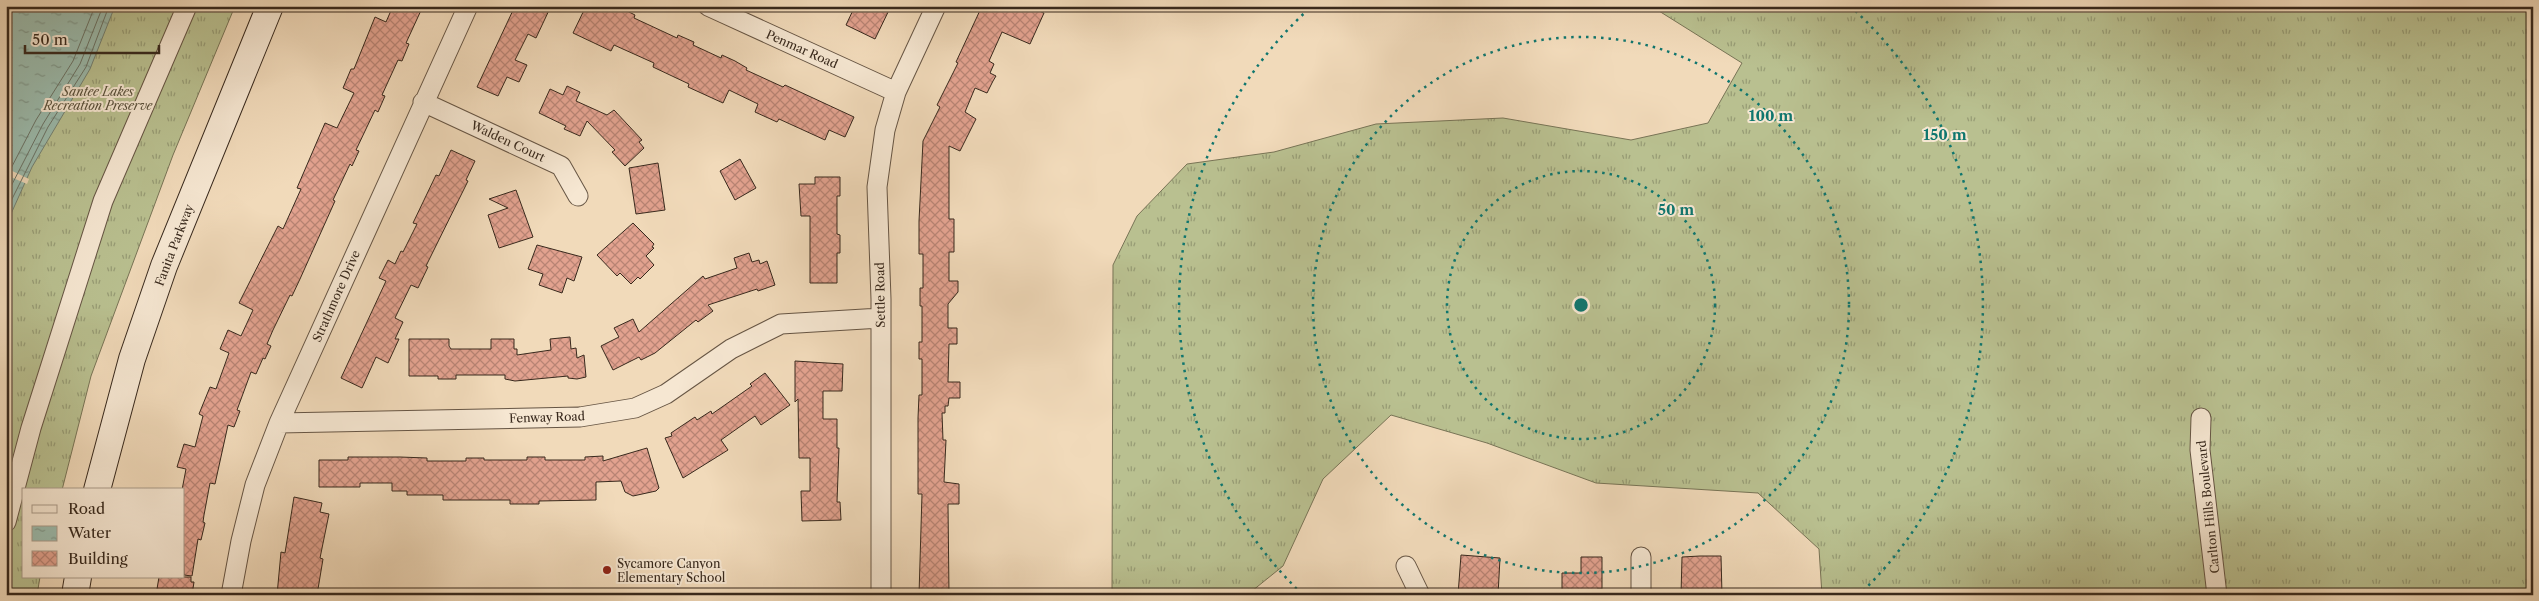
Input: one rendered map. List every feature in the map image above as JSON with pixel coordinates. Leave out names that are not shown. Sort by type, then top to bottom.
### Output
[{"type":"street","points":[[6,522],[31,428],[103,201],[187,6]]},
{"type":"street","name":"Fanita Parkway","points":[[98,488],[132,359],[164,266],[270,6]]},
{"type":"street","name":"Strathmore Drive","points":[[231,595],[241,541],[255,485],[279,422],[468,6]]},
{"type":"street","name":"Penmar Road","points":[[708,6],[896,92]]},
{"type":"street","name":"Settle Road","points":[[881,595],[881,318],[877,187],[885,130],[896,92],[936,6]]},
{"type":"street","name":"Walden Court","points":[[423,102],[561,166],[578,196]]},
{"type":"street","name":"Fenway Road","points":[[279,422],[580,418],[635,408],[666,394],[731,350],[781,324],[881,318]]},
{"type":"street","name":"Carlton Hills Boulevard","points":[[2202,418],[2200,450],[2217,595]]},
{"type":"street","points":[[1641,557],[1641,595]]},
{"type":"street","points":[[1406,566],[1420,595]]},
{"type":"street","points":[[75,595],[78,578]]},
{"type":"green space","name":"Santee Lakes Recreation Preserve","points":[[6,6],[235,6],[173,155],[91,376],[63,488],[22,488],[22,578],[40,578],[37,595],[6,595]]},
{"type":"green space","points":[[1651,6],[2533,6],[2533,595],[1822,595],[1819,549],[1758,493],[1596,483],[1487,443],[1391,415],[1323,479],[1283,566],[1247,595],[1112,595],[1113,265],[1137,216],[1187,164],[1274,152],[1376,124],[1503,118],[1631,140],[1708,123],[1742,63]]},
{"type":"water","points":[[6,6],[115,6],[90,69],[32,167],[6,225]]},
{"type":"pier","points":[[6,168],[29,179],[27,184],[6,175]]},
{"type":"building","points":[[393,6],[423,6],[406,43],[409,44],[402,61],[398,60],[382,95],[385,96],[378,112],[375,110],[356,150],[359,151],[352,166],[350,164],[333,200],[335,201],[300,279],[273,330],[267,344],[271,346],[265,359],[263,358],[256,374],[251,372],[237,410],[240,411],[234,427],[228,425],[215,484],[210,483],[203,522],[205,523],[201,540],[198,539],[192,576],[185,575],[185,488],[182,488],[186,469],[177,467],[184,444],[195,447],[203,416],[199,414],[210,387],[216,389],[229,353],[220,349],[228,330],[241,336],[253,310],[239,303],[278,226],[283,229],[301,189],[297,188],[325,123],[337,128],[354,93],[343,88],[351,69],[354,69],[375,17],[386,22]]},
{"type":"building","points":[[515,6],[551,6],[536,38],[528,34],[515,60],[527,65],[519,82],[507,77],[498,96],[477,87]]},
{"type":"building","points":[[586,6],[617,6],[635,15],[634,18],[677,38],[678,35],[694,42],[693,45],[721,58],[722,55],[735,61],[747,68],[746,70],[783,87],[785,85],[854,117],[845,137],[829,130],[825,140],[779,119],[777,122],[755,112],[758,104],[729,90],[723,103],[688,87],[689,84],[653,67],[654,63],[614,45],[611,51],[573,33]]},
{"type":"building","points":[[855,6],[891,6],[875,39],[846,25]]},
{"type":"building","points":[[982,6],[1027,6],[1044,13],[1030,44],[1002,32],[989,61],[994,64],[990,73],[996,76],[987,93],[975,88],[965,112],[976,119],[960,151],[949,146],[949,219],[954,219],[954,252],[949,252],[949,281],[958,281],[958,292],[948,304],[948,328],[957,328],[957,344],[949,344],[948,382],[960,382],[960,398],[949,398],[948,406],[945,406],[945,413],[942,413],[943,440],[946,440],[944,482],[959,484],[959,504],[948,504],[949,595],[919,595],[922,494],[918,494],[918,418],[919,395],[922,395],[922,359],[919,359],[919,342],[922,342],[920,288],[923,288],[923,254],[919,254],[919,221],[923,141],[940,107],[937,105],[958,63],[956,62]]},
{"type":"building","points":[[567,86],[580,92],[576,101],[607,115],[614,110],[642,140],[639,142],[644,148],[625,166],[612,152],[615,150],[587,121],[580,136],[564,129],[566,126],[539,113],[550,89],[563,95]]},
{"type":"building","points":[[451,150],[475,161],[466,180],[468,181],[426,266],[428,267],[418,288],[411,285],[395,318],[403,322],[395,339],[399,339],[388,363],[376,357],[362,388],[341,378],[386,281],[379,278],[388,260],[395,264],[401,251],[403,252],[417,224],[413,223],[436,175],[439,176]]},
{"type":"building","points":[[740,159],[756,188],[735,200],[720,171]]},
{"type":"building","points":[[658,163],[665,210],[636,214],[629,168]]},
{"type":"building","points":[[815,177],[840,177],[840,196],[837,196],[837,234],[840,235],[840,253],[837,253],[837,283],[810,283],[810,216],[801,216],[799,184],[815,184]]},
{"type":"building","points":[[516,190],[533,237],[499,248],[488,215],[508,208],[489,199]]},
{"type":"building","points":[[633,223],[654,244],[652,247],[654,248],[646,256],[654,265],[640,279],[638,277],[631,284],[620,273],[617,276],[597,255]]},
{"type":"building","points":[[537,245],[582,257],[574,281],[567,278],[562,293],[539,285],[543,274],[528,269]]},
{"type":"building","points":[[749,253],[752,262],[759,260],[760,264],[767,261],[775,285],[708,305],[713,311],[698,322],[696,320],[655,353],[641,360],[639,357],[613,370],[601,346],[619,337],[614,328],[633,319],[639,332],[703,276],[705,279],[737,268],[734,258]]},
{"type":"building","points":[[570,337],[571,349],[576,348],[577,358],[584,355],[586,377],[577,379],[568,378],[568,376],[515,381],[505,379],[505,375],[456,375],[456,379],[438,379],[438,376],[409,376],[409,339],[449,339],[451,349],[491,349],[491,339],[514,339],[514,349],[517,349],[517,355],[551,350],[550,339]]},
{"type":"building","points":[[795,361],[843,364],[842,391],[823,391],[823,419],[837,419],[837,448],[839,448],[837,502],[840,502],[841,520],[802,521],[801,491],[810,491],[810,458],[799,458],[798,399],[795,402]]},
{"type":"building","points":[[765,373],[790,405],[761,425],[755,416],[721,440],[728,450],[683,478],[665,438],[672,436],[671,433],[695,417],[697,420],[711,411],[712,414],[752,386],[750,384]]},
{"type":"building","points":[[647,448],[659,488],[656,491],[633,496],[625,492],[621,481],[596,482],[596,500],[539,501],[539,504],[510,504],[510,500],[443,500],[443,495],[407,495],[407,491],[392,491],[392,483],[360,483],[360,487],[319,487],[319,460],[348,460],[348,457],[400,457],[427,458],[427,461],[466,461],[466,458],[527,460],[527,457],[545,457],[545,460],[585,460],[585,457],[603,456],[603,461]]},
{"type":"building","points":[[294,497],[322,503],[320,512],[329,514],[320,558],[323,559],[317,595],[277,595],[281,552],[285,553]]},
{"type":"building","points":[[1461,555],[1500,558],[1498,595],[1458,595]]},
{"type":"building","points":[[1721,556],[1722,595],[1681,595],[1682,557]]},
{"type":"building","points":[[1581,557],[1602,557],[1602,589],[1597,589],[1597,595],[1562,595],[1562,573],[1581,573]]},
{"type":"building","points":[[191,577],[191,582],[194,582],[192,595],[156,595],[159,578]]},
{"type":"place","name":"Sycamore Canyon Elementary School","points":[[607,570]]}]
